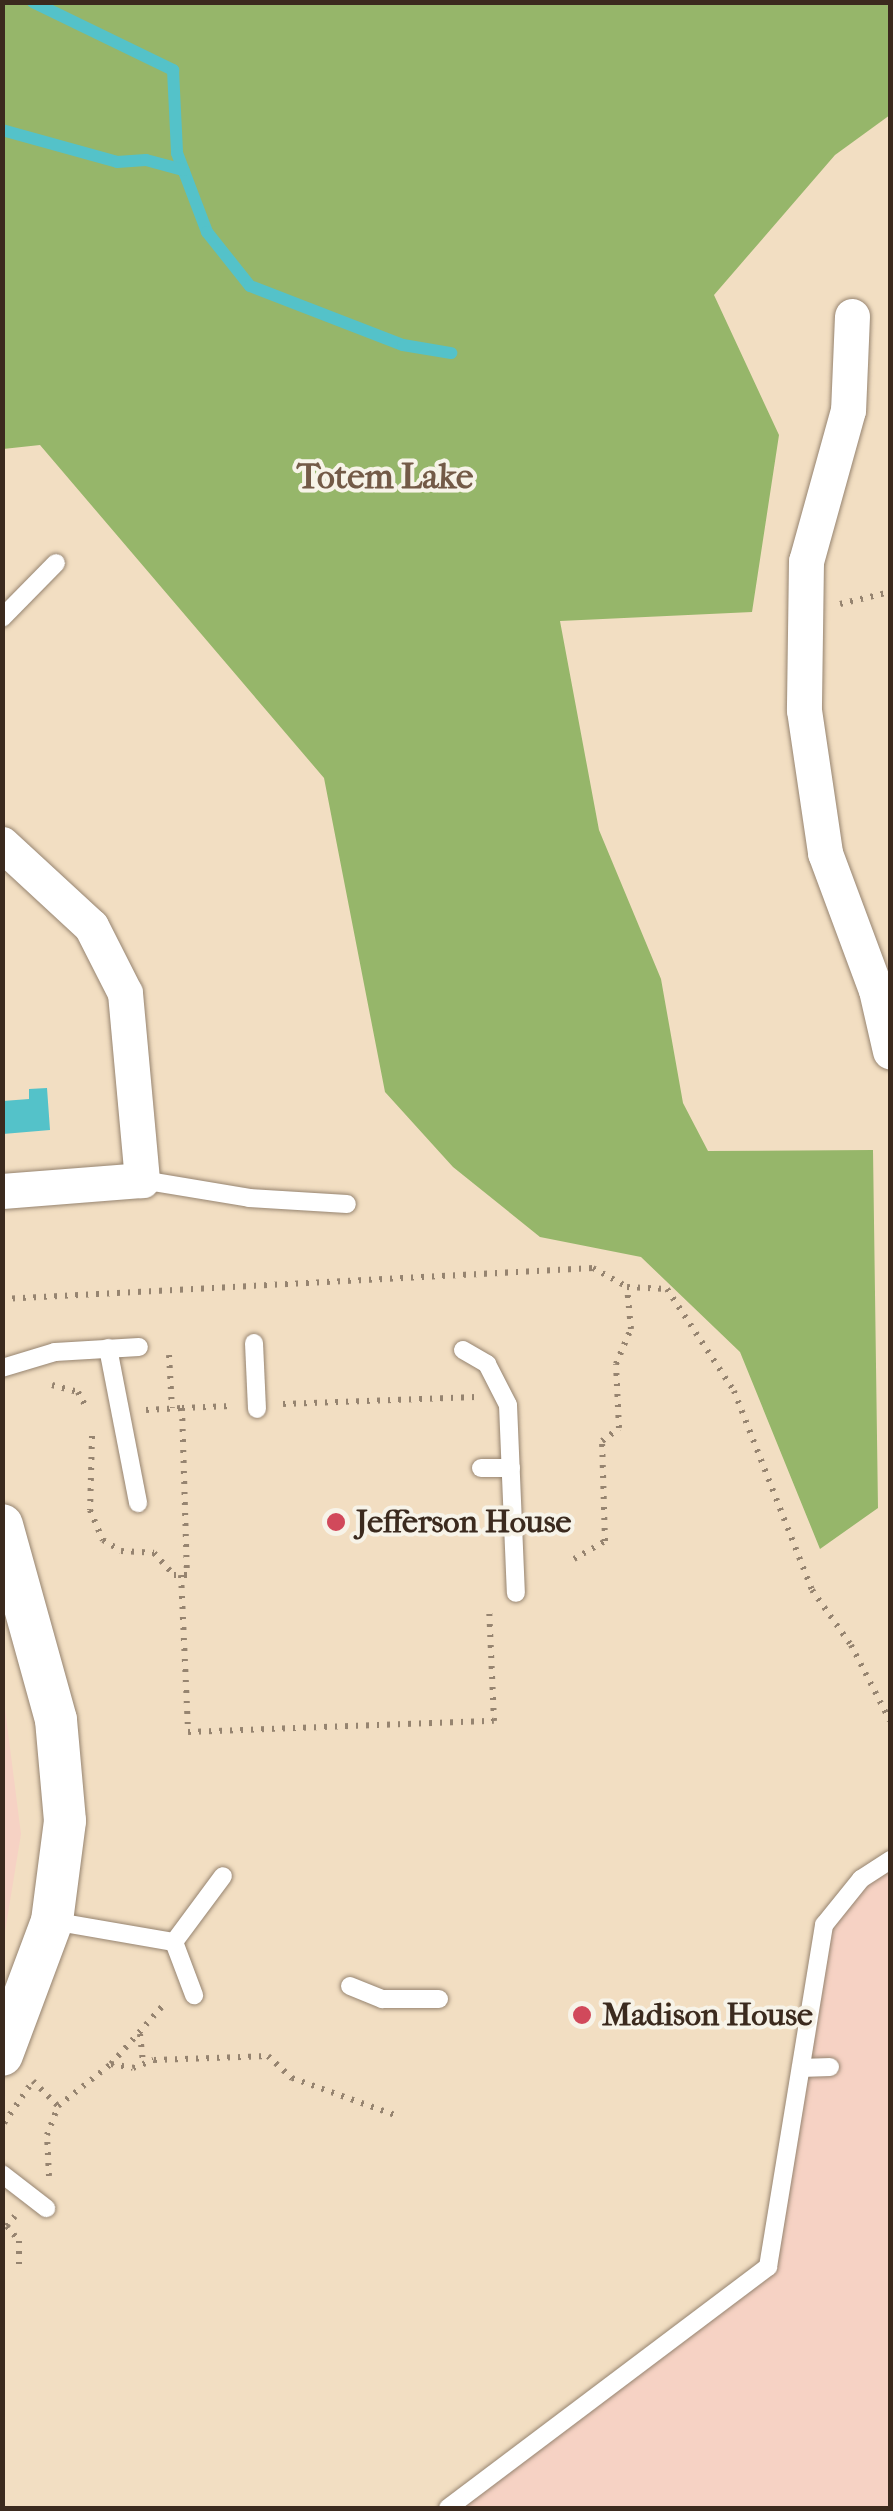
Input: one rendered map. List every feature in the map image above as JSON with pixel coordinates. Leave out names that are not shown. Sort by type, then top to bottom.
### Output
[{"type":"street","points":[[852,316],[848,410],[806,561],[804,710],[825,853],[876,990],[890,1051]]},
{"type":"street","points":[[2,844],[91,926],[125,993],[142,1180],[2,1191]]},
{"type":"street","points":[[2,1525],[45,1670],[64,1770],[62,1867],[52,1921],[2,2055]]},
{"type":"lane","points":[[2,618],[56,563]]},
{"type":"lane","points":[[142,1180],[250,1198],[347,1204]]},
{"type":"lane","points":[[254,1343],[257,1407]]},
{"type":"lane","points":[[2,1368],[55,1352],[139,1347]]},
{"type":"lane","points":[[108,1348],[138,1502]]},
{"type":"lane","points":[[463,1350],[501,1383],[511,1468],[516,1593]]},
{"type":"lane","points":[[482,1468],[511,1468]]},
{"type":"lane","points":[[448,2508],[768,2267],[824,1925],[861,1879],[890,1860]]},
{"type":"lane","points":[[174,1942],[224,1876]]},
{"type":"lane","points":[[52,1921],[174,1942]]},
{"type":"lane","points":[[174,1942],[194,1995]]},
{"type":"lane","points":[[350,1986],[382,1999],[439,1999]]},
{"type":"lane","points":[[800,2068],[830,2067]]},
{"type":"lane","points":[[2,2174],[46,2208]]},
{"type":"path","points":[[805,612],[890,592]]},
{"type":"path","points":[[2,1298],[593,1268],[627,1287],[668,1289],[734,1391],[812,1590],[851,1645],[890,1721]]},
{"type":"path","points":[[574,1559],[605,1541],[602,1441],[619,1428],[616,1364],[631,1329],[627,1287]]},
{"type":"path","points":[[170,1370],[172,1408]]},
{"type":"path","points":[[44,1386],[67,1386],[86,1403],[94,1528],[121,1551],[154,1549],[187,1575]]},
{"type":"path","points":[[140,1410],[478,1397],[482,1468]]},
{"type":"path","points":[[182,1408],[188,1732],[494,1721],[489,1604]]},
{"type":"path","points":[[4,2123],[33,2081],[58,2106],[111,2064],[164,2002]]},
{"type":"path","points":[[140,2034],[143,2064]]},
{"type":"path","points":[[111,2064],[268,2056],[292,2078],[395,2115]]},
{"type":"shaded area","points":[[3,1693],[21,1834],[2,1944]]},
{"type":"shaded area","points":[[890,1860],[890,2508],[448,2508],[767,2267],[824,1925]]},
{"type":"green space","points":[[2,3],[890,3],[890,115],[835,155],[714,295],[779,435],[752,612],[560,621],[599,830],[661,979],[683,1103],[708,1151],[873,1150],[878,1508],[820,1549],[740,1352],[641,1257],[540,1237],[453,1167],[385,1092],[324,778],[40,445],[3,449]]},
{"type":"water","points":[[47,1088],[50,1130],[3,1134],[3,1101],[29,1099],[29,1089]]},
{"type":"waterway","points":[[33,2],[173,70],[177,153],[207,232],[250,286],[403,345],[451,353]]},
{"type":"waterway","points":[[2,130],[117,162],[146,160],[184,170]]},
{"type":"place","name":"Jefferson House","points":[[336,1522]]},
{"type":"place","name":"Madison House","points":[[582,2015]]},
{"type":"district","name":"Totem Lake","points":[[385,477]]}]
